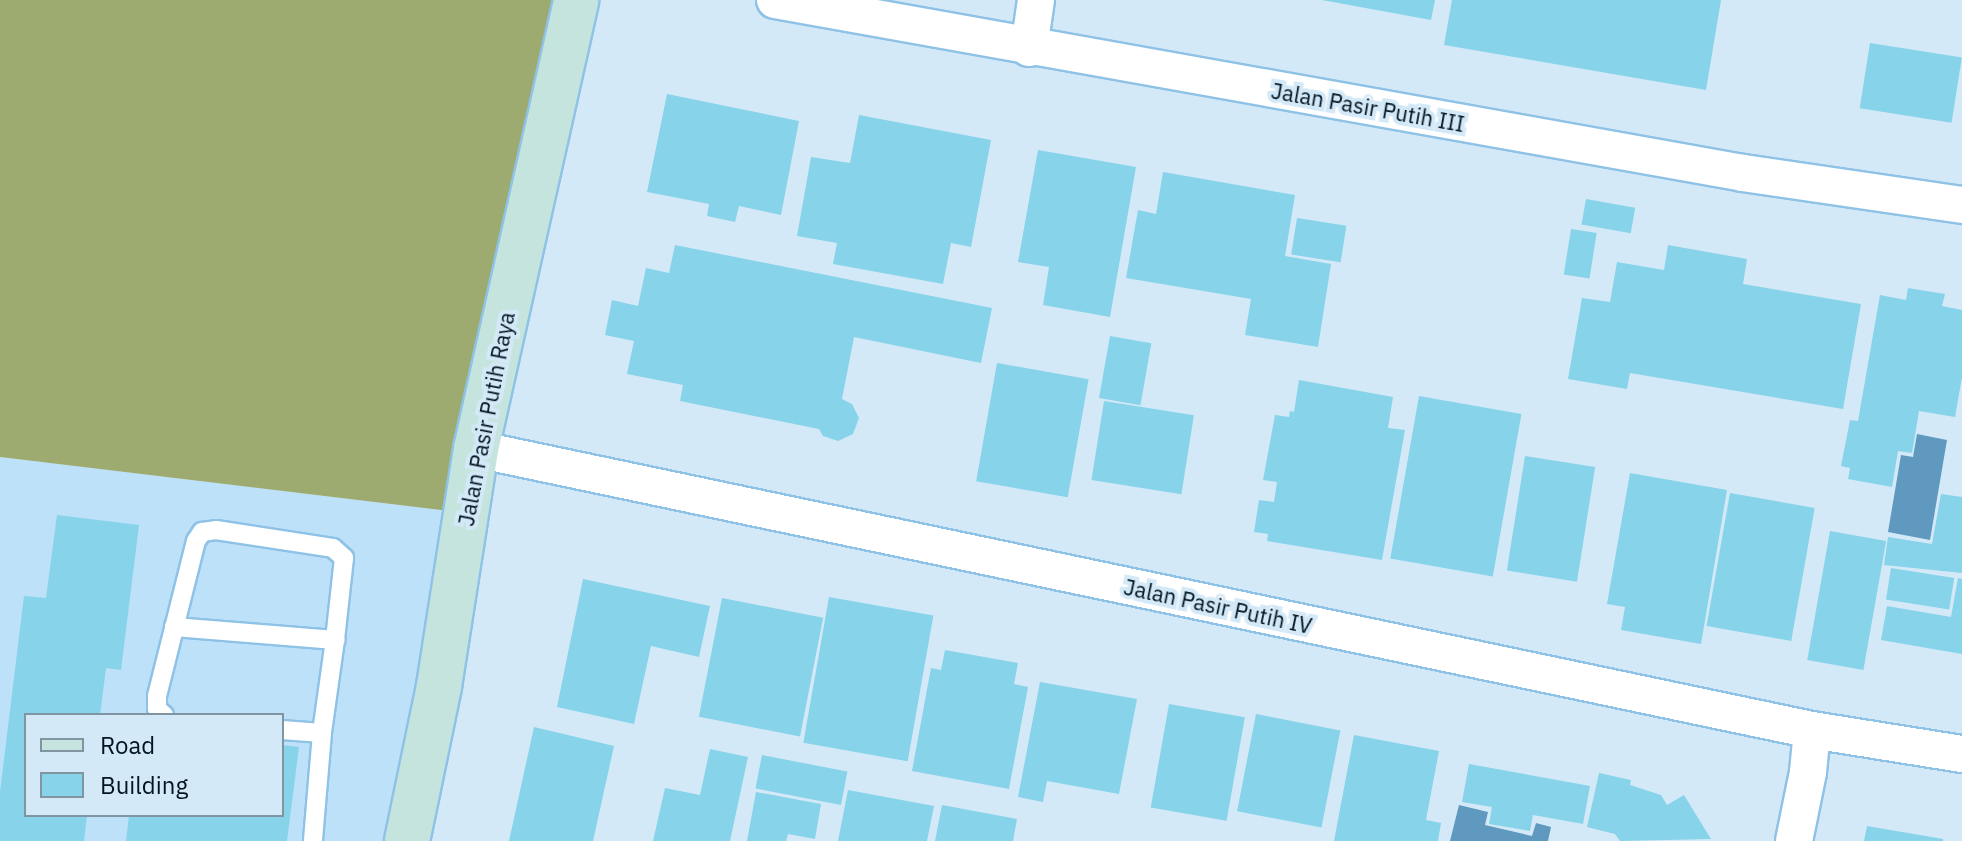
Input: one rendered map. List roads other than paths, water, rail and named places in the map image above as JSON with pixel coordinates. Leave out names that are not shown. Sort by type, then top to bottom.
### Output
[{"type":"street","name":"Jalan Pasir Putih Raya","points":[[407,841],[439,686],[476,449],[576,0]]},
{"type":"street","name":"Jalan Pasir Putih III","points":[[775,0],[1029,48],[1743,173],[1962,205]]},
{"type":"street","points":[[1029,48],[1036,0]]},
{"type":"street","name":"Jalan Pasir Putih IV","points":[[476,449],[1812,730],[1962,754]]},
{"type":"street","points":[[1794,841],[1808,772],[1812,730]]},
{"type":"lane","points":[[162,713],[157,709],[157,696],[196,541],[202,532],[216,530],[333,548],[344,558],[322,733],[313,841]]},
{"type":"lane","points":[[174,627],[335,640]]},
{"type":"lane","points":[[284,730],[322,733]]}]
